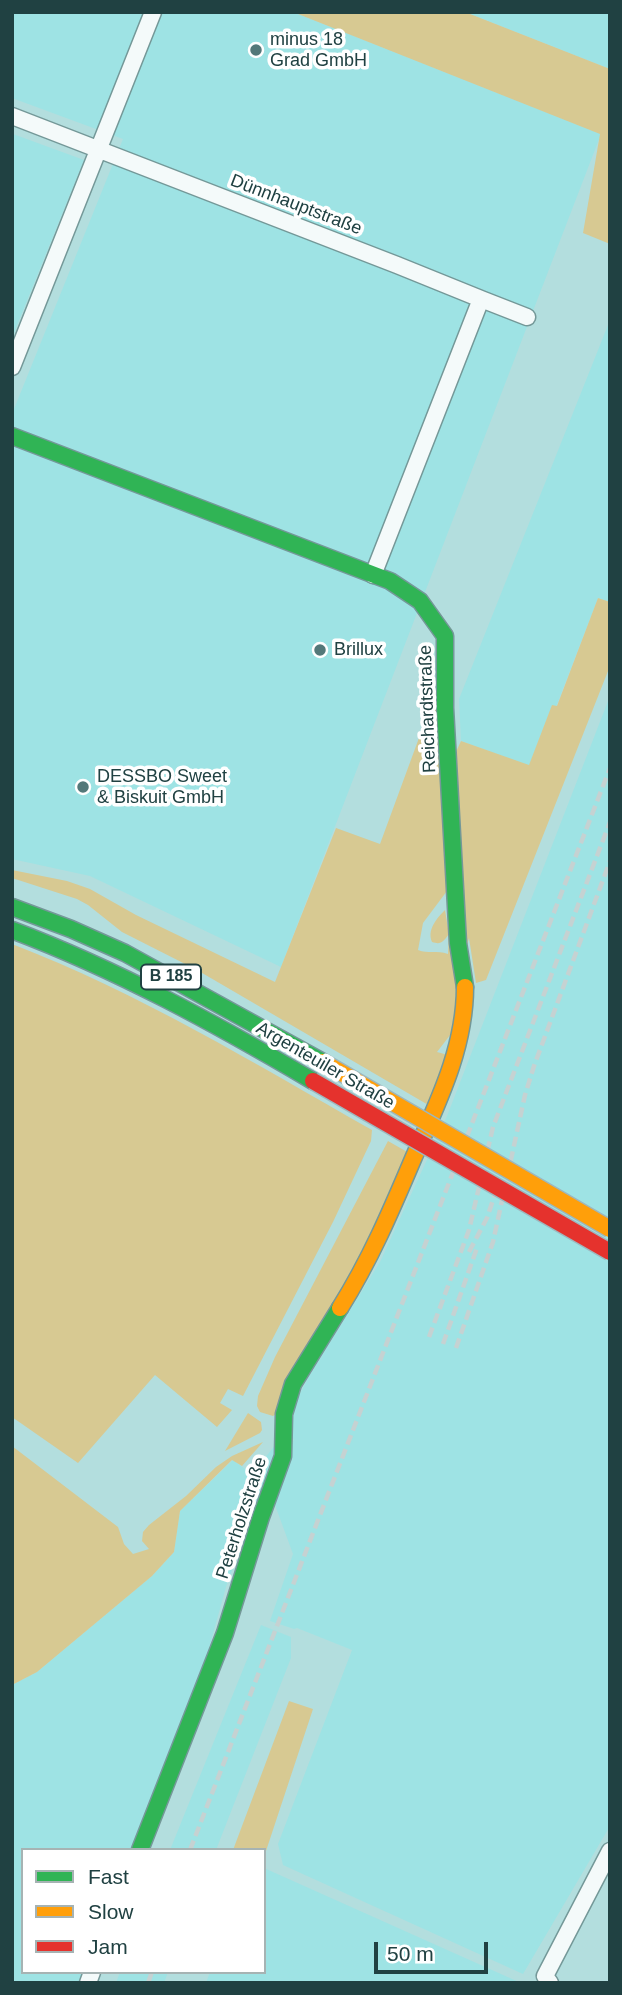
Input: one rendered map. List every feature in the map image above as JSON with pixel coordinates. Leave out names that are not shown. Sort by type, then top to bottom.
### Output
[{"type":"street","points":[[12,367],[153,12]]},
{"type":"street","name":"Dünnhauptstraße","points":[[12,116],[527,317]]},
{"type":"street","points":[[373,575],[481,299]]},
{"type":"street","name":"Reichardtstraße","points":[[12,436],[390,581],[420,601],[445,636],[444,708],[458,943],[465,1005],[454,1060],[426,1132]]},
{"type":"street","name":"Argenteuiler Straße","points":[[12,907],[125,953],[323,1062],[610,1229]]},
{"type":"street","name":"Argenteuiler Straße","points":[[12,930],[87,960],[218,1025],[610,1252]]},
{"type":"street","name":"Peterholzstraße","points":[[141,1848],[225,1633],[283,1456],[284,1414],[293,1384],[362,1273],[426,1132]]},
{"type":"street","points":[[548,1979],[610,1851]]},
{"type":"shaded area","points":[[12,12],[293,12],[601,134],[281,967],[90,876],[12,859],[12,414],[123,139],[12,98]]},
{"type":"shaded area","points":[[293,12],[465,12],[610,69],[610,244],[583,233],[600,134]]},
{"type":"shaded area","points":[[465,12],[610,12],[610,69]]},
{"type":"shaded area","points":[[12,135],[84,160],[12,338]]},
{"type":"shaded area","points":[[610,320],[610,602],[598,598],[556,707],[552,706],[529,766],[461,741],[459,699]]},
{"type":"shaded area","points":[[598,598],[610,602],[610,666],[486,980],[476,983],[469,938],[456,983],[454,1030],[437,1052],[448,1055],[430,1106],[197,970],[122,932],[77,899],[12,878],[12,870],[67,881],[90,889],[136,915],[275,982],[336,828],[380,844],[437,689],[447,891],[423,923],[418,950],[448,954],[455,754],[461,741],[529,765],[552,705],[557,706]]},
{"type":"shaded area","points":[[610,696],[610,1826],[523,1974],[283,1865],[278,1844],[352,1650],[297,1628],[270,1621],[293,1554],[275,1505],[294,1438],[263,1484],[226,1587],[198,1688],[137,1848],[21,1848],[21,1974],[83,1974],[79,1983],[12,1983],[12,1685],[37,1672],[152,1576],[174,1552],[180,1511],[233,1460],[252,1474],[292,1424],[295,1403],[380,1262],[447,1116]]},
{"type":"shaded area","points":[[445,910],[449,934],[442,942],[432,942],[432,929]]},
{"type":"shaded area","points":[[12,944],[151,1007],[372,1130],[371,1141],[333,1222],[243,1396],[228,1389],[220,1403],[232,1410],[217,1427],[155,1375],[78,1463],[12,1417]]},
{"type":"shaded area","points":[[388,1141],[409,1153],[368,1245],[276,1414],[273,1416],[260,1412],[257,1406],[258,1396],[275,1357]]},
{"type":"shaded area","points":[[248,1413],[261,1422],[262,1430],[225,1451]]},
{"type":"shaded area","points":[[263,1442],[242,1466],[232,1460],[180,1511],[174,1552],[152,1576],[37,1672],[12,1685],[12,1446],[118,1527],[124,1544],[133,1554],[149,1549],[142,1541],[143,1532],[149,1525],[186,1496],[216,1467],[232,1456]]},
{"type":"shaded area","points":[[261,1625],[291,1637],[291,1658],[217,1848],[171,1848]]},
{"type":"shaded area","points":[[289,1701],[313,1709],[266,1851],[266,1848],[234,1848]]},
{"type":"shaded area","points":[[266,1869],[521,1983],[206,1983],[209,1974],[266,1974]]},
{"type":"shaded area","points":[[119,1974],[167,1974],[164,1983],[116,1983]]},
{"type":"railway","points":[[191,1848],[610,768]]},
{"type":"railway","points":[[429,1337],[469,1230],[493,1127],[610,822]]},
{"type":"railway","points":[[456,1348],[493,1242],[525,1095],[534,1066],[610,861]]},
{"type":"railway","points":[[469,1252],[487,1218],[496,1191]]},
{"type":"railway","points":[[443,1344],[478,1245]]},
{"type":"railway","points":[[148,1983],[151,1974]]},
{"type":"traffic: fast","points":[[12,436],[390,581],[420,601],[445,636],[445,708],[458,943],[465,987]]},
{"type":"traffic: fast","points":[[12,907],[125,953],[323,1062]]},
{"type":"traffic: fast","points":[[12,930],[90,962],[166,999],[313,1081]]},
{"type":"traffic: fast","points":[[141,1848],[225,1633],[283,1456],[284,1414],[293,1384],[340,1308]]},
{"type":"traffic: slow","points":[[340,1308],[379,1235],[440,1097],[455,1054],[464,1010],[465,987]]},
{"type":"traffic: slow","points":[[323,1062],[610,1229]]},
{"type":"traffic: jam","points":[[313,1081],[610,1252]]},
{"type":"place","name":"minus 18 Grad GmbH","points":[[256,50]]},
{"type":"place","name":"Brillux","points":[[320,650]]},
{"type":"place","name":"DESSBO Sweet & Biskuit GmbH","points":[[83,787]]}]
